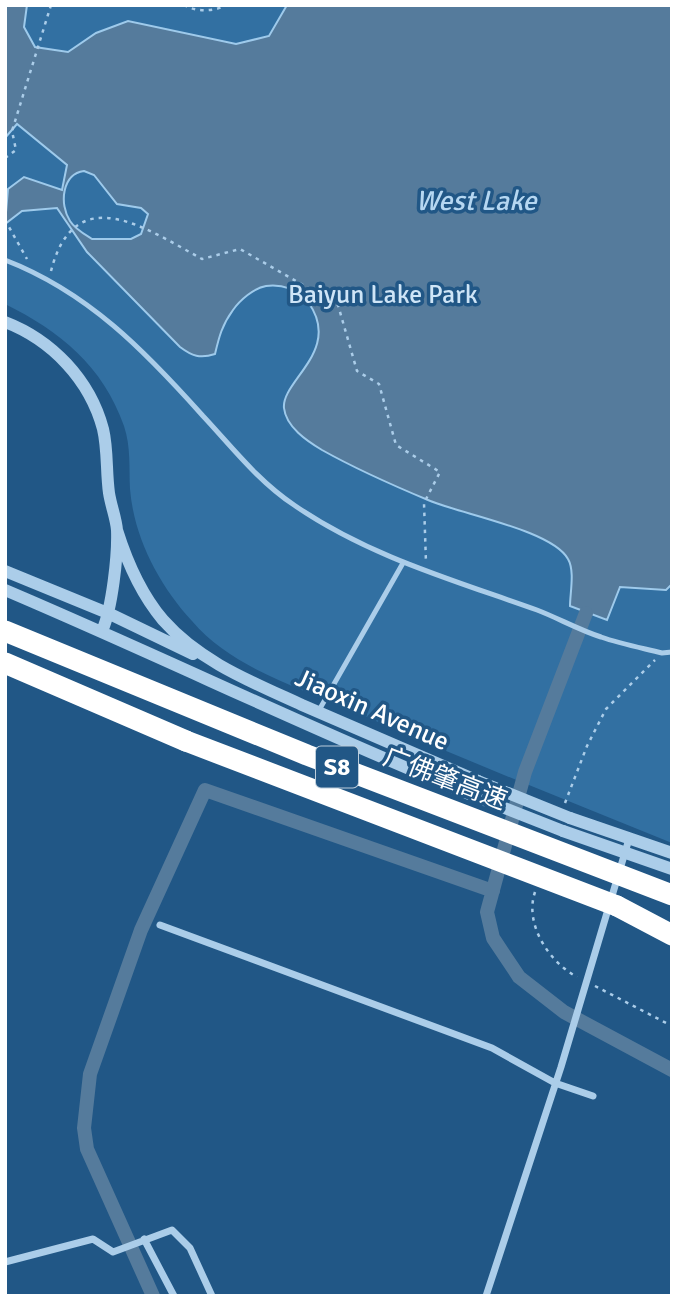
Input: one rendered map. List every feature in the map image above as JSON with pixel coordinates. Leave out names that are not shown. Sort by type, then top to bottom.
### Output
[{"type":"highway","name":"广佛肇高速","points":[[5,631],[307,755],[672,895]]},
{"type":"highway","name":"S8","points":[[5,663],[275,777],[617,906],[672,924]]},
{"type":"highway","points":[[617,906],[672,934]]},
{"type":"street","name":"Jiaoxin Avenue","points":[[5,322],[49,347],[67,363],[89,394],[103,430],[117,530],[132,570],[163,619],[199,653],[244,679],[478,781],[570,818],[672,853]]},
{"type":"street","name":"Jiaoxin Avenue","points":[[102,631],[110,614],[117,530]]},
{"type":"street","points":[[5,571],[110,614],[244,679]]},
{"type":"street","name":"Jiaoxin Avenue","points":[[5,590],[102,631],[350,746],[563,831],[672,869]]},
{"type":"street","points":[[485,1296],[561,1067],[629,839]]},
{"type":"street","points":[[160,925],[492,1048],[555,1083],[593,1096]]},
{"type":"street","points":[[5,1262],[93,1239],[113,1252],[172,1230],[181,1236],[212,1296]]},
{"type":"street","points":[[144,1239],[174,1296]]},
{"type":"lane","points":[[5,260],[49,278],[100,314],[143,352],[237,456],[293,505],[361,544],[427,573],[555,618],[600,637],[662,653],[672,652]]},
{"type":"lane","points":[[318,712],[403,563]]},
{"type":"lane","points":[[237,694],[244,679]]},
{"type":"path","points":[[5,158],[16,150],[12,131],[51,5]]},
{"type":"path","points":[[184,5],[192,9],[218,9],[226,5]]},
{"type":"path","points":[[49,278],[61,243],[69,232],[94,217],[113,216],[141,226],[202,258],[240,248],[338,305],[357,371],[379,384],[396,445],[440,472],[424,503],[427,573]]},
{"type":"path","points":[[5,220],[34,271]]},
{"type":"green space","name":"West Lake","points":[[5,5],[672,5],[672,843],[267,675],[226,652],[180,607],[159,576],[143,543],[132,507],[126,434],[104,385],[92,368],[61,339],[5,304]]},
{"type":"water","name":"West Lake","points":[[5,5],[27,5],[24,27],[35,47],[68,52],[96,33],[128,21],[236,44],[269,36],[287,5],[672,5],[672,584],[666,590],[620,587],[607,620],[570,606],[570,564],[559,549],[525,531],[443,505],[374,477],[310,442],[293,427],[284,408],[291,387],[315,350],[319,335],[317,319],[304,297],[284,287],[266,286],[257,289],[243,299],[229,316],[221,331],[215,354],[196,356],[188,353],[87,252],[57,208],[22,211],[5,224],[8,189],[24,177],[62,190],[67,165],[17,124],[5,138]],"holes":[[[84,171],[94,175],[117,204],[141,208],[148,214],[141,234],[131,239],[92,239],[72,224],[64,206],[67,184],[77,173]]]},
{"type":"waterway","points":[[586,613],[525,772],[487,912],[493,938],[519,977],[564,1012],[672,1070]]},
{"type":"waterway","points":[[153,1296],[87,1149],[84,1128],[90,1074],[141,930],[205,790],[493,891]]},
{"type":"park label","name":"Baiyun Lake Park","points":[[383,295]]}]
